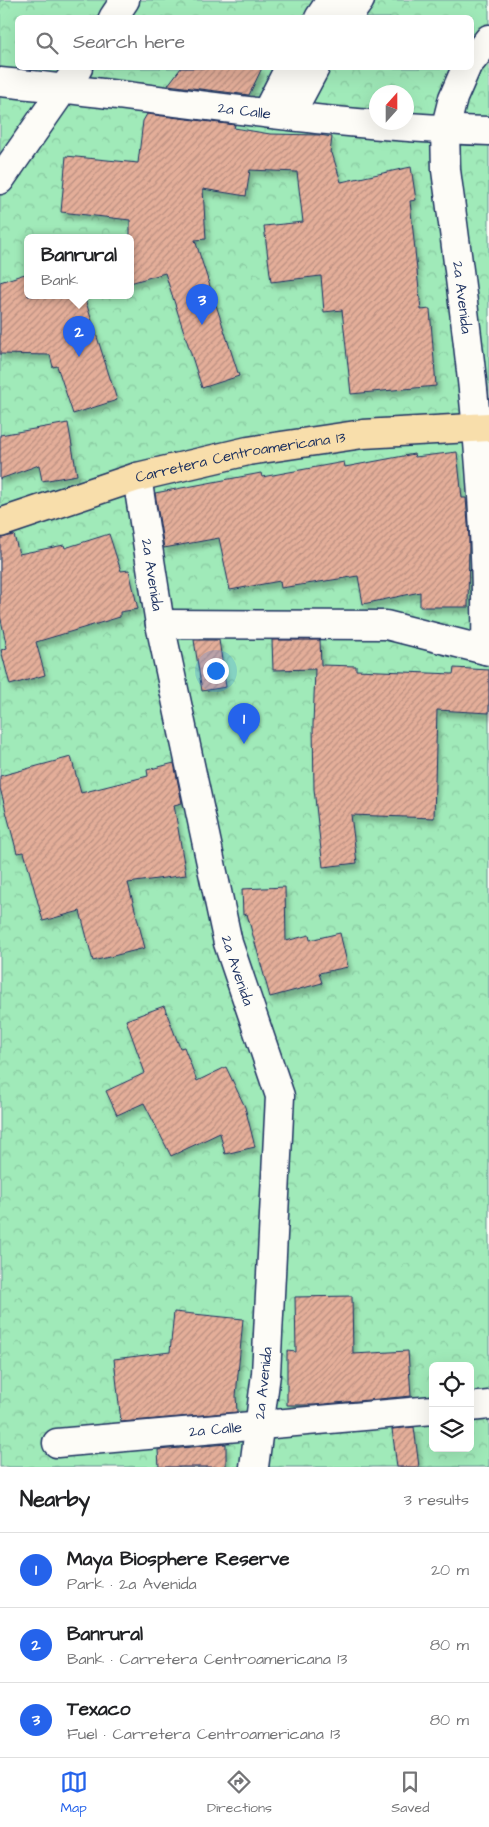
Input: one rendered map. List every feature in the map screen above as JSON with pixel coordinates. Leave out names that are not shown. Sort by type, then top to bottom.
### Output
[{"type":"highway","name":"Carretera Centroamericana 13","points":[[0,523],[138,477],[248,451],[363,434],[485,427]]},
{"type":"street","points":[[114,15],[125,0]]},
{"type":"street","points":[[321,15],[331,0]]},
{"type":"street","points":[[349,15],[360,0]]},
{"type":"street","points":[[474,58],[489,39]]},
{"type":"street","points":[[278,114],[289,70]]},
{"type":"street","points":[[278,114],[313,70]]},
{"type":"street","name":"2a Avenida","points":[[465,70],[453,98],[445,130],[446,170],[485,427],[489,600],[488,650]]},
{"type":"street","points":[[0,180],[71,78]]},
{"type":"street","name":"2a Calle","points":[[0,82],[71,78],[278,114],[445,130],[489,131]]},
{"type":"street","name":"2a Avenida","points":[[138,477],[160,624],[228,943],[280,1096],[266,1374],[254,1467]]},
{"type":"street","points":[[160,624],[386,625],[488,650]]},
{"type":"street","points":[[474,1407],[489,1405]]},
{"type":"street","name":"2a Calle","points":[[57,1443],[429,1410]]},
{"type":"green space","points":[[0,0],[489,0],[489,1467],[0,1467]]},
{"type":"building","points":[[179,70],[261,70],[249,95],[168,85]]},
{"type":"building","points":[[147,114],[235,125],[234,128],[270,134],[332,137],[330,153],[332,153],[341,182],[411,167],[416,200],[410,201],[421,310],[430,309],[436,386],[351,394],[342,310],[324,312],[321,276],[271,282],[264,226],[303,222],[297,172],[250,170],[246,196],[203,189],[206,239],[195,240],[239,376],[202,388],[165,273],[134,282],[134,234],[130,234],[130,220],[61,212],[66,156],[138,163],[143,121]]},
{"type":"building","points":[[24,274],[24,299],[85,299],[117,400],[73,414],[57,366],[53,367],[50,355],[0,354],[0,282]]},
{"type":"building","points":[[68,423],[77,475],[42,481],[39,465],[0,479],[0,435]]},
{"type":"building","points":[[457,452],[462,498],[466,498],[469,537],[468,607],[420,607],[420,592],[363,604],[358,576],[281,588],[280,581],[230,590],[219,538],[164,548],[155,493],[261,473],[262,477],[344,462],[345,467],[414,454],[415,457]]},
{"type":"building","points":[[109,534],[121,571],[129,570],[138,609],[120,612],[120,617],[36,642],[45,675],[10,685],[1,650],[7,648],[0,615],[0,538],[14,535],[19,554],[64,545],[65,548]]},
{"type":"building","points":[[194,640],[219,640],[226,687],[202,691]]},
{"type":"building","points":[[272,640],[320,640],[321,665],[356,666],[356,670],[453,674],[454,668],[489,670],[489,713],[437,710],[434,818],[351,815],[357,863],[323,867],[314,789],[313,725],[315,669],[273,670]]},
{"type":"building","points":[[71,757],[81,793],[148,776],[147,770],[174,763],[182,803],[174,805],[186,875],[128,883],[145,948],[93,961],[80,911],[43,921],[24,852],[17,853],[0,788],[0,776]]},
{"type":"building","points":[[285,887],[286,941],[309,935],[310,940],[340,933],[348,967],[319,973],[322,983],[270,997],[247,914],[243,915],[242,889]]},
{"type":"building","points":[[164,1006],[180,1048],[184,1047],[197,1081],[226,1067],[245,1107],[255,1147],[225,1154],[220,1133],[171,1156],[144,1103],[117,1115],[106,1091],[145,1073],[126,1020]]},
{"type":"building","points":[[352,1296],[353,1354],[408,1351],[411,1396],[314,1405],[287,1405],[287,1351],[296,1352],[295,1297]]},
{"type":"building","points":[[174,1312],[243,1319],[236,1396],[237,1412],[121,1422],[114,1359],[170,1352]]},
{"type":"building","points":[[414,1427],[419,1467],[397,1467],[392,1429]]},
{"type":"building","points":[[226,1444],[226,1467],[159,1467],[158,1450]]},
{"type":"place","name":"Texaco","points":[[202,325]]},
{"type":"place","name":"Banrural","points":[[79,357]]},
{"type":"place","name":"Maya Biosphere Reserve","points":[[244,744]]}]
